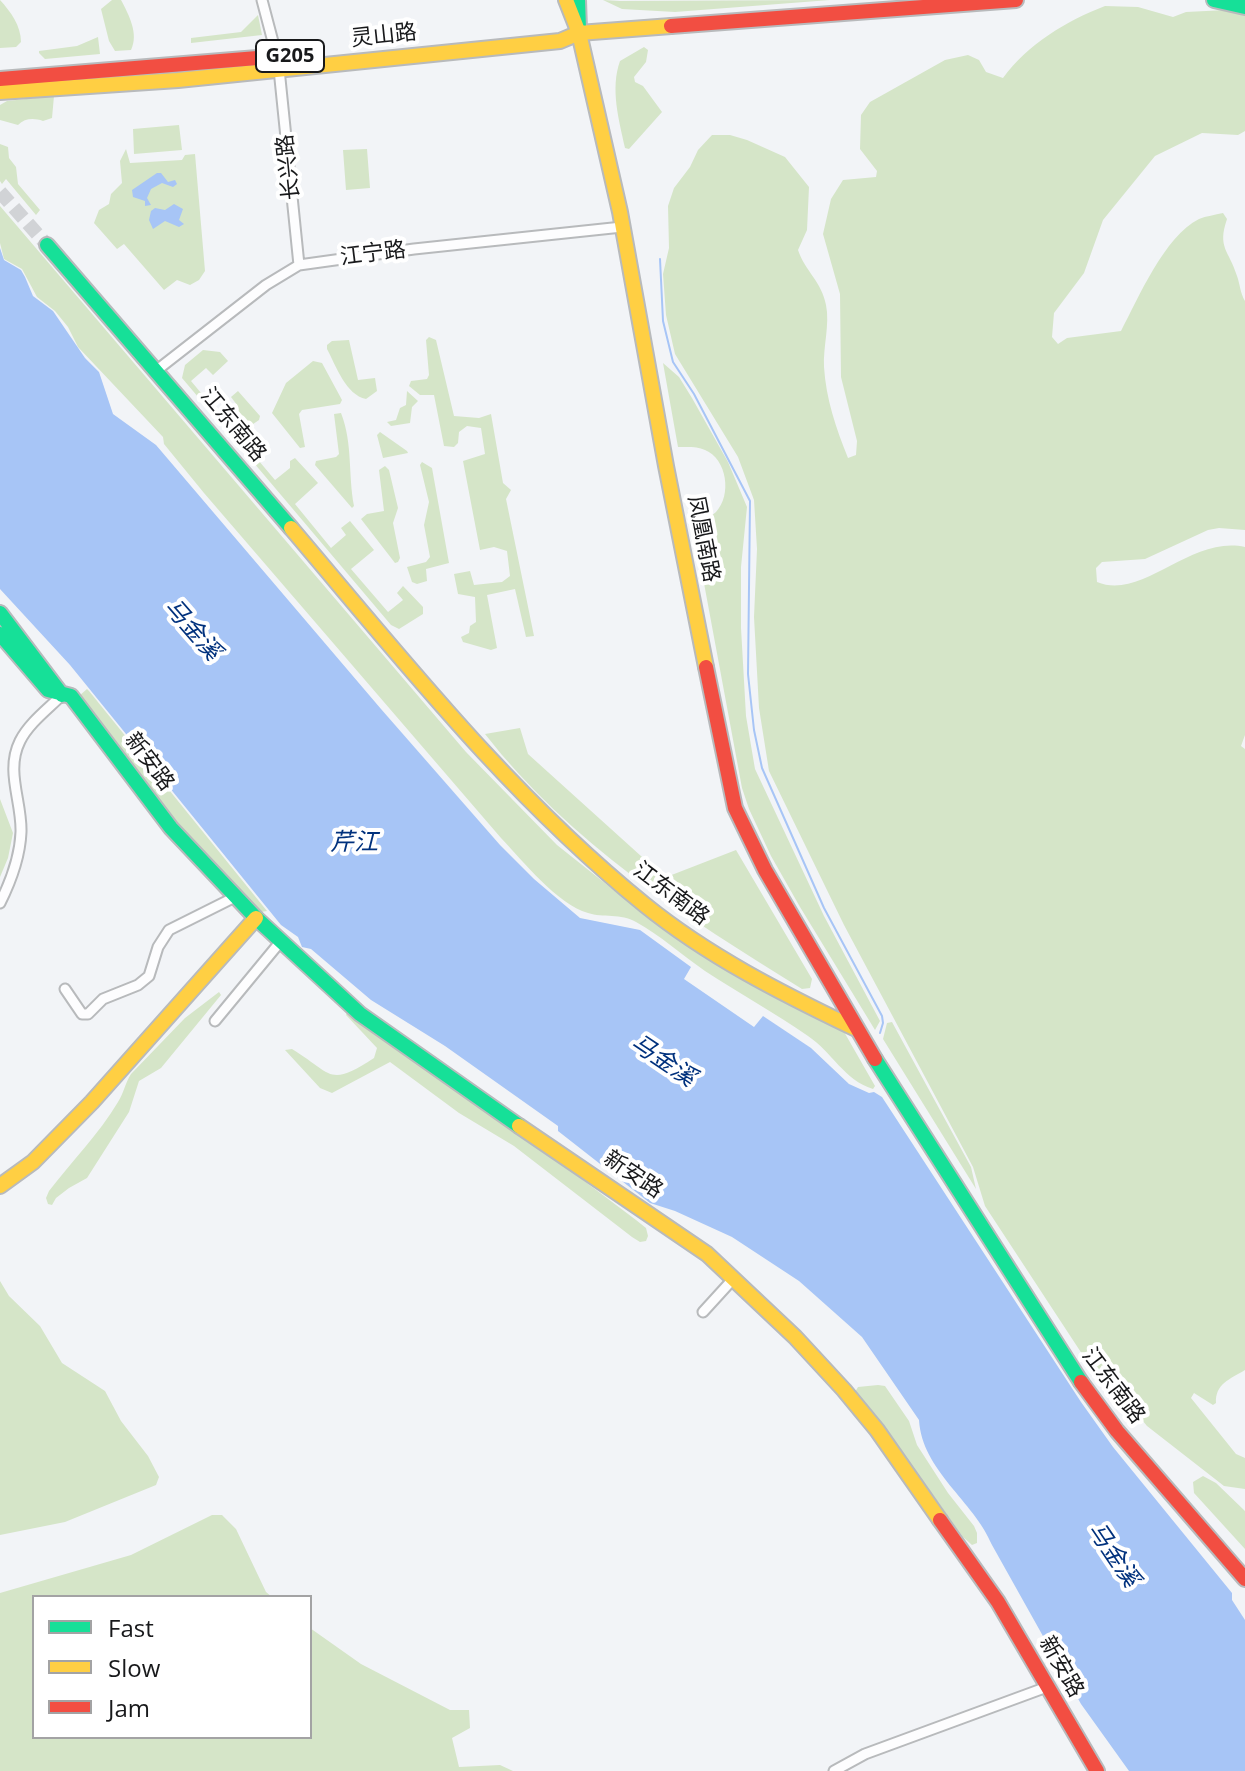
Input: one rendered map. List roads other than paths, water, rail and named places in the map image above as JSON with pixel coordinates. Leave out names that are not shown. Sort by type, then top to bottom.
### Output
[{"type":"main road","points":[[566,0],[579,33]]},
{"type":"main road","points":[[578,0],[579,33]]},
{"type":"main road","name":"灵山路","points":[[0,92],[178,80],[278,63],[559,28],[579,33],[1016,0]]},
{"type":"main road","points":[[1214,0],[1245,7]]},
{"type":"main road","name":"凤凰南路","points":[[579,33],[622,227],[666,466],[735,808],[765,870],[855,1028]]},
{"type":"main road","name":"灵山路","points":[[0,79],[278,63]]},
{"type":"main road","name":"江东南路","points":[[47,245],[475,745],[556,827],[646,906],[722,958],[776,991],[855,1028],[1064,1358],[1117,1431],[1245,1579]]},
{"type":"main road","name":"新安路","points":[[0,613],[62,695]]},
{"type":"main road","name":"新安路","points":[[0,634],[48,690],[71,696],[171,828],[235,897],[360,1014],[498,1112],[667,1224],[734,1278],[795,1337],[877,1430],[998,1602],[1097,1771]]},
{"type":"main road","points":[[0,1186],[33,1162],[92,1102],[256,918]]},
{"type":"street","name":"长兴路","points":[[262,0],[278,63],[299,265]]},
{"type":"street","name":"江宁路","points":[[157,370],[266,285],[299,265],[414,249],[622,227]]},
{"type":"street","points":[[0,903],[15,870],[21,831],[14,758],[27,730],[62,695]]},
{"type":"street","points":[[65,989],[78,1010],[88,1014],[103,999],[138,985],[149,976],[158,947],[169,930],[235,897]]},
{"type":"street","points":[[215,1021],[281,941]]},
{"type":"street","points":[[703,1312],[734,1278]]},
{"type":"street","points":[[834,1771],[865,1754],[1047,1687]]},
{"type":"water","points":[[161,173],[168,182],[175,180],[177,184],[173,187],[162,183],[151,189],[147,198],[151,205],[145,206],[145,201],[133,197],[132,190]]},
{"type":"water","points":[[174,204],[183,209],[179,220],[184,224],[179,227],[165,221],[153,229],[149,220],[151,211],[155,208],[165,210]]},
{"type":"water","points":[[0,248],[4,260],[21,270],[33,296],[53,311],[85,358],[99,372],[113,414],[156,445],[381,709],[500,845],[534,879],[580,918],[640,930],[691,967],[684,979],[754,1027],[763,1016],[811,1048],[849,1084],[882,1097],[1081,1402],[1113,1447],[1232,1593],[1232,1600],[1245,1620],[1245,1771],[1129,1771],[1081,1704],[984,1529],[929,1455],[919,1420],[862,1337],[799,1281],[732,1237],[650,1203],[558,1131],[558,1126],[445,1046],[371,1000],[311,949],[302,947],[298,937],[281,925],[70,665],[0,589]]},
{"type":"waterway","points":[[660,259],[663,321],[673,362],[694,394],[750,501],[748,674],[762,768],[824,908],[882,1016],[880,1033]]},
{"type":"tunnel","points":[[0,192],[47,245]]},
{"type":"water label","name":"马金溪","points":[[192,630]]},
{"type":"water label","name":"芹江","points":[[354,843]]},
{"type":"water label","name":"马金溪","points":[[663,1061]]},
{"type":"water label","name":"马金溪","points":[[1113,1555]]}]
